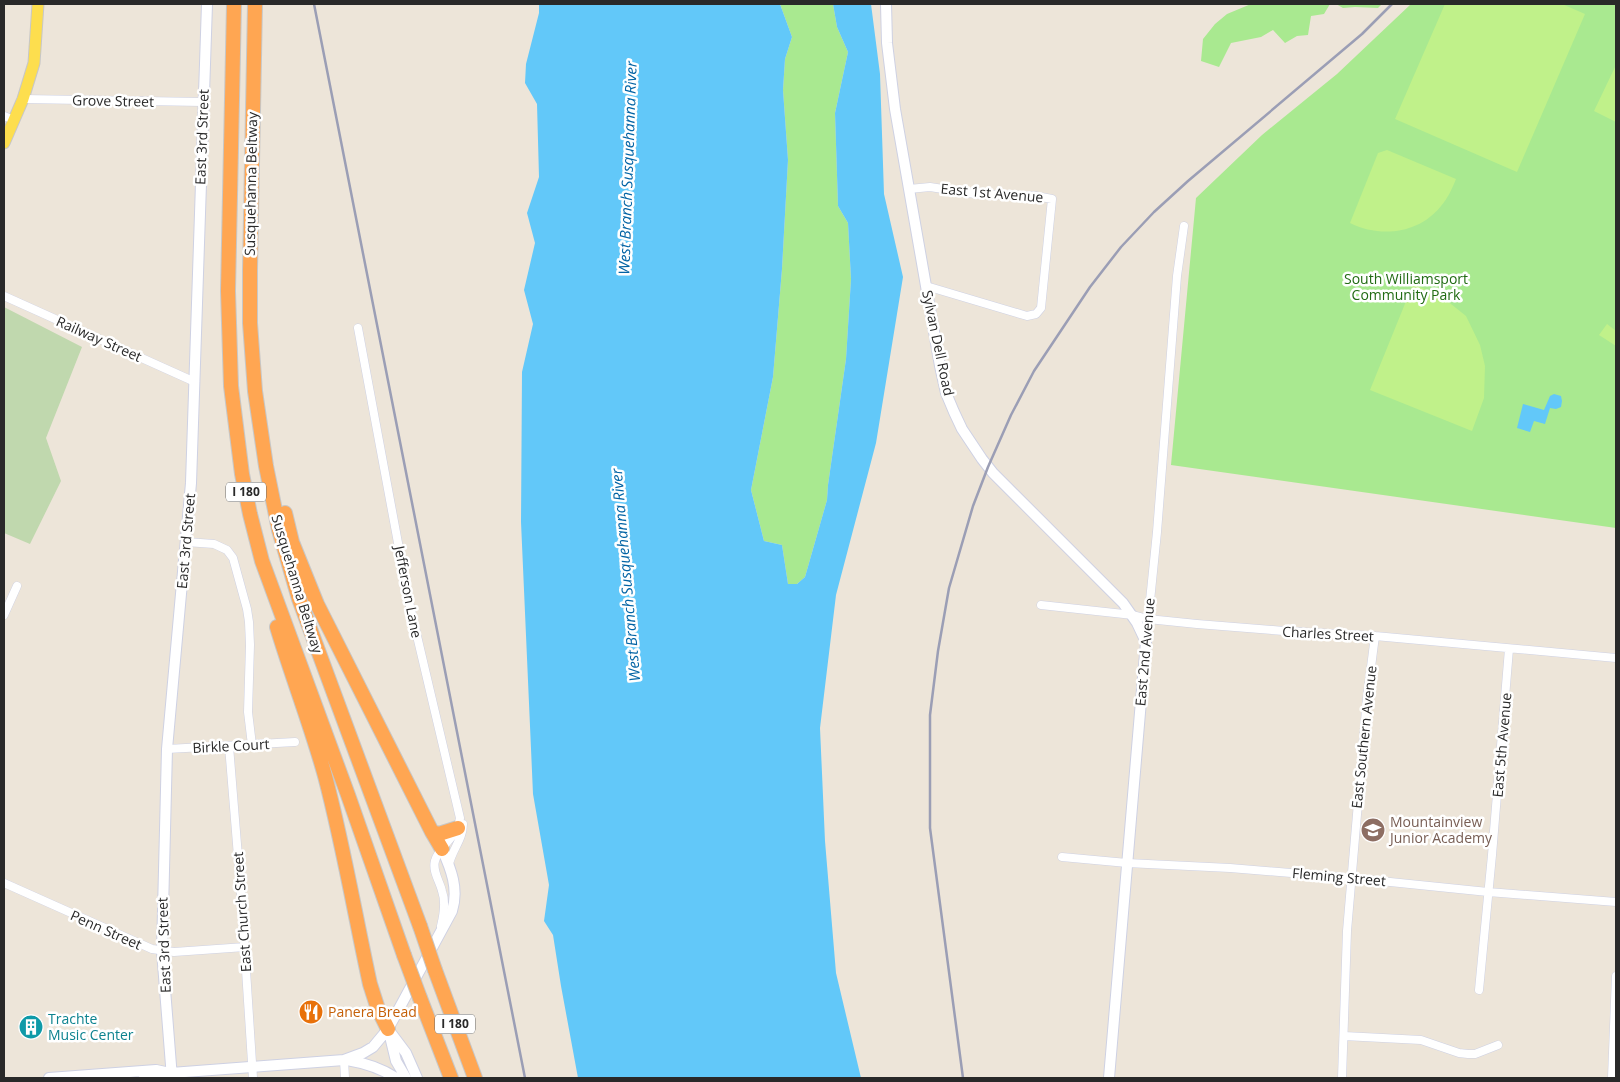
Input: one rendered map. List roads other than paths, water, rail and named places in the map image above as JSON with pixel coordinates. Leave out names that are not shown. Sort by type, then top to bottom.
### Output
[{"type":"highway","name":"Susquehanna Beltway","points":[[234,4],[228,291],[231,386],[242,474],[250,514],[262,561],[348,795],[404,956],[449,1074]]},
{"type":"highway","name":"Susquehanna Beltway","points":[[255,4],[250,270],[252,361],[266,466],[287,562],[343,721],[475,1077]]},
{"type":"highway","points":[[252,361],[279,494],[302,570],[328,628],[442,849]]},
{"type":"highway","points":[[262,561],[270,600],[287,659],[306,712],[325,776],[370,984],[378,1009],[388,1029]]},
{"type":"highway","points":[[432,832],[438,834],[459,823]]},
{"type":"main road","points":[[4,143],[9,118],[23,99],[35,57],[38,4]]},
{"type":"main road","name":"East 3rd Street","points":[[171,1076],[162,952],[166,749],[191,483],[206,4]]},
{"type":"main road","name":"Sylvan Dell Road","points":[[886,4],[890,77],[946,393],[966,436],[993,473],[1110,589],[1132,615],[1146,642]]},
{"type":"main road","name":"East 2nd Avenue","points":[[1108,1078],[1146,642]]},
{"type":"main road","points":[[344,1060],[363,1053],[372,1047],[388,1029],[454,905],[455,887],[449,864],[442,849]]},
{"type":"main road","points":[[388,1029],[396,1060],[406,1078]]},
{"type":"main road","points":[[388,1029],[406,1053],[418,1078]]},
{"type":"main road","points":[[144,1078],[344,1060],[364,1063],[396,1078]]},
{"type":"main road","points":[[49,1078],[156,1070],[171,1076]]},
{"type":"street","name":"Grove Street","points":[[23,99],[203,102]]},
{"type":"street","name":"East 1st Avenue","points":[[909,189],[930,187],[975,194],[1036,196],[1052,199],[1039,312],[1032,316],[1027,316],[926,286]]},
{"type":"street","name":"East 2nd Avenue","points":[[1146,642],[1157,532],[1177,276],[1184,226]]},
{"type":"street","name":"Railway Street","points":[[4,296],[195,382]]},
{"type":"street","name":"Jefferson Lane","points":[[358,328],[409,602],[459,823],[463,823],[462,832],[451,855],[449,864]]},
{"type":"street","points":[[186,542],[214,544],[227,550],[232,556],[247,609],[250,645],[248,712],[252,745]]},
{"type":"street","points":[[4,615],[17,586]]},
{"type":"street","name":"Charles Street","points":[[1041,605],[1132,615],[1148,619],[1284,631],[1375,636],[1616,658]]},
{"type":"street","name":"East Southern Avenue","points":[[1342,1078],[1347,931],[1367,698],[1375,636]]},
{"type":"street","name":"East 5th Avenue","points":[[1479,990],[1509,649]]},
{"type":"street","name":"Birkle Court","points":[[166,749],[295,742]]},
{"type":"street","name":"East Church Street","points":[[229,746],[245,946],[253,1078]]},
{"type":"street","points":[[438,938],[444,911],[444,900],[434,865],[435,860],[459,823]]},
{"type":"street","name":"Fleming Street","points":[[1062,857],[1127,863],[1230,868],[1616,902]]},
{"type":"street","name":"Penn Street","points":[[4,883],[141,945],[162,952],[245,946]]},
{"type":"street","points":[[1612,1078],[1616,976]]},
{"type":"street","points":[[1344,1036],[1421,1040],[1459,1053],[1468,1054],[1475,1054],[1498,1045]]},
{"type":"street","points":[[344,1060],[345,1078]]},
{"type":"water","name":"West Branch Susquehanna River","points":[[539,4],[780,4],[792,37],[785,59],[783,90],[788,160],[782,269],[773,377],[751,490],[764,541],[782,545],[788,584],[797,584],[805,577],[827,500],[846,359],[851,279],[848,223],[838,206],[835,113],[848,52],[837,27],[833,4],[871,4],[880,74],[884,194],[903,277],[876,443],[836,595],[820,728],[825,841],[836,973],[861,1078],[578,1078],[553,935],[544,921],[549,885],[533,794],[521,522],[522,372],[533,324],[524,290],[535,243],[527,213],[539,177],[537,104],[525,83],[526,64],[539,13]]},
{"type":"water","points":[[1554,394],[1561,396],[1561,407],[1556,409],[1550,408],[1545,424],[1534,421],[1530,432],[1517,428],[1523,404],[1544,410],[1550,396]]},
{"type":"railway","points":[[314,4],[525,1078]]},
{"type":"railway","points":[[963,1078],[930,828],[930,715],[938,651],[949,588],[973,506],[988,467],[1011,415],[1034,371],[1090,287],[1121,247],[1154,212],[1188,181],[1362,34],[1392,4]]},
{"type":"place","name":"Mountainview Junior Academy","points":[[1373,830]]},
{"type":"place","name":"Panera Bread","points":[[311,1012]]},
{"type":"place","name":"Trachte Music Center","points":[[31,1027]]},
{"type":"park label","name":"South Williamsport Community Park","points":[[1406,288]]}]
